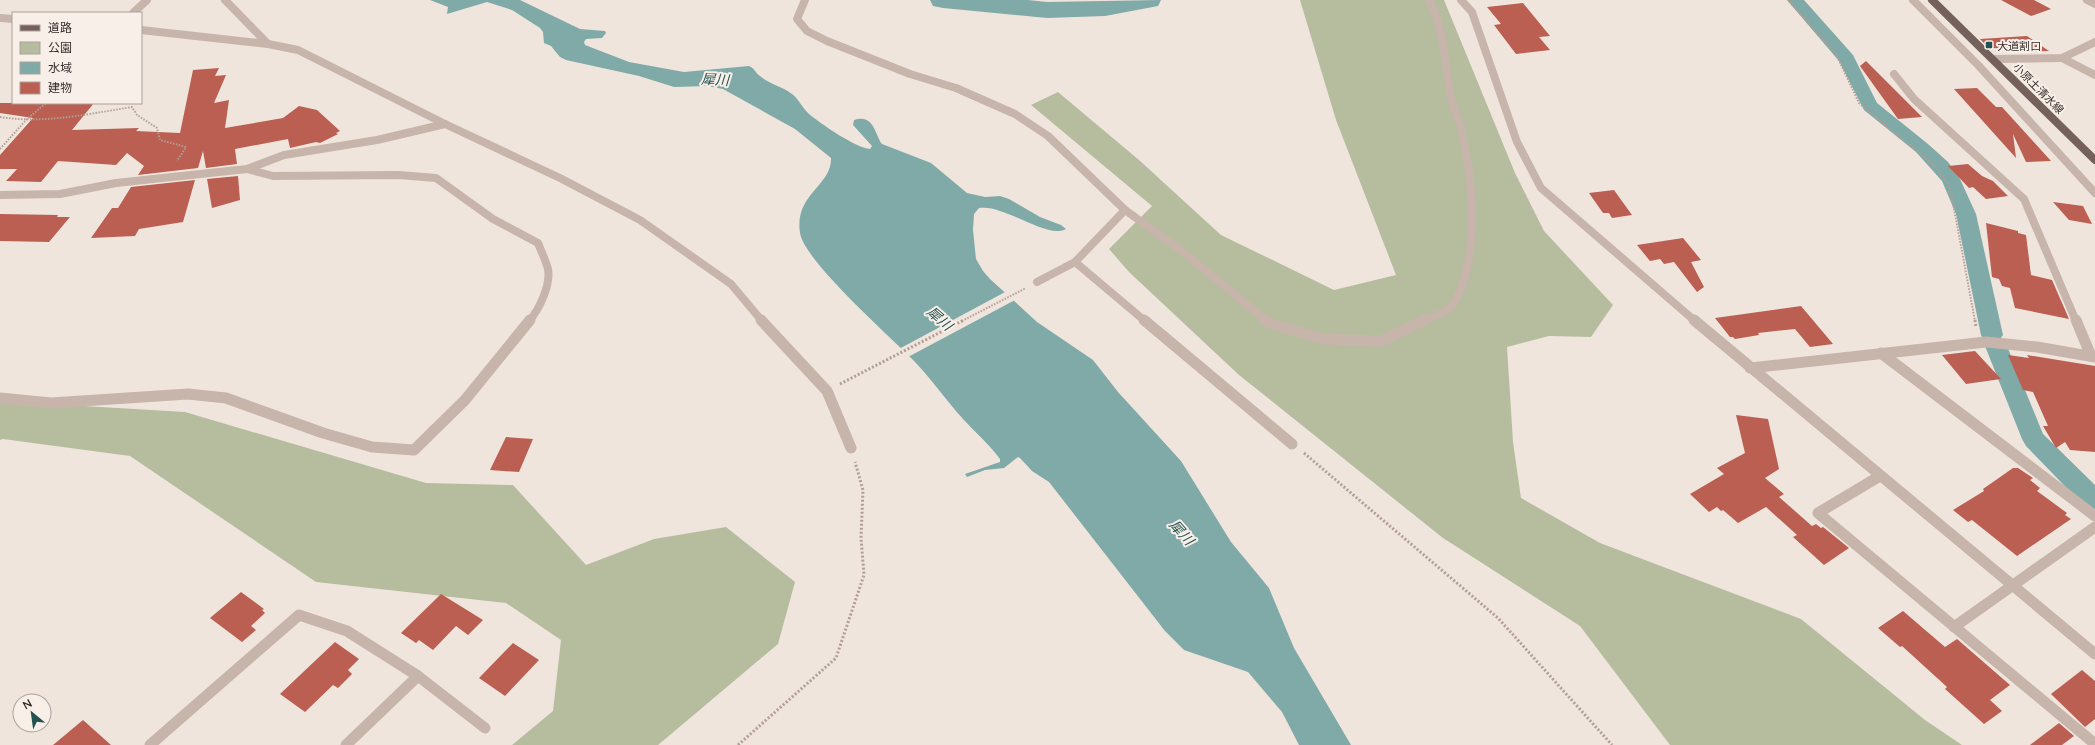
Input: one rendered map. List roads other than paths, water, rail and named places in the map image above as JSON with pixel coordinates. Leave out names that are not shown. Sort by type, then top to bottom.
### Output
[{"type":"main road","name":"小原土清水線","points":[[1932,0],[1994,59],[2095,160]]},
{"type":"street","points":[[134,12],[147,0]]},
{"type":"street","points":[[225,0],[268,44]]},
{"type":"street","points":[[803,3],[797,19],[807,31],[852,52],[956,88],[1022,119],[1048,136],[1125,210],[1182,251],[1269,323],[1322,339],[1382,341],[1451,307],[1468,273],[1472,216],[1468,166],[1461,128],[1451,97],[1448,69],[1436,13],[1430,0]]},
{"type":"street","points":[[1461,0],[1472,12],[1517,142],[1541,188],[1750,368],[2095,654]]},
{"type":"street","points":[[1913,0],[1978,65],[2095,193]]},
{"type":"street","points":[[2087,0],[2095,4]]},
{"type":"street","points":[[0,18],[12,19]]},
{"type":"street","points":[[142,30],[268,44],[298,50],[445,124],[560,178],[640,220],[731,284],[778,340],[827,391],[851,448]]},
{"type":"street","points":[[1994,59],[2062,58],[2095,42]]},
{"type":"street","points":[[2062,58],[2095,75]]},
{"type":"street","points":[[1894,74],[1914,99],[2024,199],[2093,356]]},
{"type":"street","points":[[0,195],[60,194],[116,183],[167,179],[247,169],[284,155],[377,140],[445,124]]},
{"type":"street","points":[[0,398],[51,403],[188,394],[226,398],[337,437],[372,447],[414,450],[465,400],[535,314],[547,284],[548,270],[538,244],[493,219],[436,178],[398,175],[273,176],[247,169]]},
{"type":"street","points":[[1037,282],[1075,262],[1125,210]]},
{"type":"street","points":[[1075,262],[1292,444]]},
{"type":"street","points":[[1750,368],[1978,343],[2037,347],[2093,356]]},
{"type":"street","points":[[1881,353],[2095,516]]},
{"type":"street","points":[[1880,476],[1818,513],[2095,744]]},
{"type":"street","points":[[1954,627],[2095,527]]},
{"type":"street","points":[[150,745],[299,615],[347,631],[418,676],[485,728]]},
{"type":"street","points":[[346,745],[418,676]]},
{"type":"water","name":"犀川","points":[[430,0],[520,0],[580,29],[605,31],[606,33],[602,38],[586,39],[584,42],[585,45],[629,62],[684,72],[749,66],[764,79],[784,89],[797,98],[807,112],[814,118],[856,145],[870,149],[872,146],[853,125],[854,120],[866,120],[873,126],[882,144],[931,163],[967,193],[985,197],[1000,196],[1009,199],[1040,217],[1061,225],[1066,229],[1058,231],[1048,230],[1001,211],[989,208],[979,208],[974,214],[973,230],[976,259],[990,279],[1037,322],[1093,360],[1118,392],[1181,461],[1231,542],[1269,588],[1294,648],[1351,745],[1299,745],[1282,712],[1248,672],[1184,650],[1165,631],[1049,482],[1032,471],[1020,458],[1018,457],[1004,468],[985,470],[967,477],[965,474],[1000,462],[1000,459],[987,443],[963,419],[915,362],[830,278],[805,245],[800,233],[802,209],[807,200],[826,176],[830,168],[831,158],[795,129],[723,89],[708,86],[674,87],[639,76],[566,60],[560,57],[551,46],[544,43],[543,32],[540,28],[512,10],[487,2],[447,14],[448,7]]},
{"type":"waterway","points":[[943,0],[1047,10],[1105,8],[1148,0]]},
{"type":"waterway","points":[[1795,0],[1847,59],[1870,106],[1922,148],[1941,166],[1951,179],[1966,214],[1992,335]]},
{"type":"waterway","points":[[1996,346],[2034,439],[2095,501]]},
{"type":"place","name":"大道割口","points":[[1989,45]]}]
